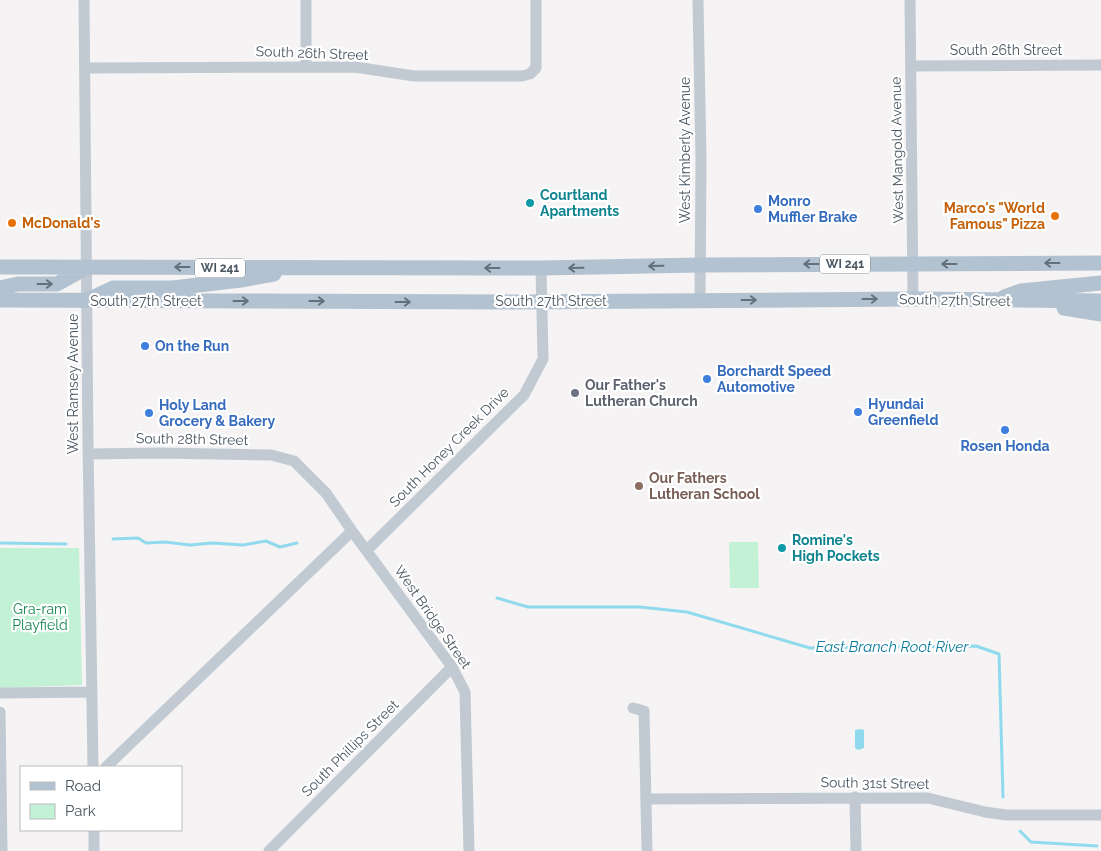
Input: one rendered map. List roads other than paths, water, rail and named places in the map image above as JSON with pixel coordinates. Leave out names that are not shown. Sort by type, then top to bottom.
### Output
[{"type":"main road","name":"WI 241","points":[[0,268],[541,268],[700,265],[1101,263]]},
{"type":"main road","points":[[0,288],[18,284],[57,284],[87,267]]},
{"type":"main road","points":[[87,301],[113,288],[183,287],[241,280],[310,268]]},
{"type":"main road","points":[[996,300],[1020,291],[1101,282]]},
{"type":"main road","name":"South 27th Street","points":[[0,300],[543,302],[913,299],[1101,301]]},
{"type":"main road","points":[[1028,301],[1101,314]]},
{"type":"street","name":"West Ramsey Avenue","points":[[84,0],[93,766]]},
{"type":"street","points":[[306,0],[306,66]]},
{"type":"street","name":"South 26th Street","points":[[85,68],[306,66],[355,67],[424,76],[522,76],[530,74],[536,68],[536,0]]},
{"type":"street","name":"West Kimberly Avenue","points":[[698,0],[701,159],[700,300]]},
{"type":"street","name":"West Mangold Avenue","points":[[910,0],[913,299]]},
{"type":"street","name":"South 26th Street","points":[[911,66],[1101,65]]},
{"type":"street","name":"South Honey Creek Drive","points":[[367,550],[524,395],[543,359],[541,268]]},
{"type":"street","name":"South 28th Street","points":[[88,454],[271,455],[294,461]]},
{"type":"street","name":"West Bridge Street","points":[[294,461],[326,493],[452,667],[465,692],[469,851]]},
{"type":"street","points":[[107,766],[352,531]]},
{"type":"street","name":"South Phillips Street","points":[[269,851],[452,667]]},
{"type":"street","points":[[0,694],[92,692]]},
{"type":"street","points":[[633,708],[644,711],[647,851]]},
{"type":"street","points":[[0,712],[2,851]]},
{"type":"street","points":[[855,797],[856,851]]},
{"type":"street","name":"South 31st Street","points":[[646,799],[928,798],[985,812],[1006,815],[1101,815]]},
{"type":"street","points":[[94,831],[94,851]]},
{"type":"water","points":[[855,730],[864,730],[864,748],[858,750],[855,748]]},
{"type":"waterway","name":"East Branch Root River","points":[[113,539],[138,538],[146,543],[165,542],[190,545],[212,543],[243,545],[266,541],[280,547],[297,543]]},
{"type":"waterway","name":"East Branch Root River","points":[[0,543],[66,544]]},
{"type":"waterway","name":"East Branch Root River","points":[[497,598],[528,607],[640,607],[687,612],[810,648],[976,646],[999,654],[1003,797]]},
{"type":"waterway","name":"East Branch Root River","points":[[1020,831],[1031,842],[1097,846]]},
{"type":"place","name":"Courtland Apartments","points":[[530,203]]},
{"type":"place","name":"Monro Muffler Brake","points":[[758,209]]},
{"type":"place","name":"Marco's \"World Famous\" Pizza","points":[[1055,216]]},
{"type":"place","name":"McDonald's","points":[[12,223]]},
{"type":"place","name":"On the Run","points":[[145,346]]},
{"type":"place","name":"Borchardt Speed Automotive","points":[[707,379]]},
{"type":"place","name":"Our Father's Lutheran Church","points":[[575,393]]},
{"type":"place","name":"Hyundai Greenfield","points":[[858,412]]},
{"type":"place","name":"Holy Land Grocery & Bakery","points":[[149,413]]},
{"type":"place","name":"Rosen Honda","points":[[1005,430]]},
{"type":"place","name":"Our Fathers Lutheran School","points":[[639,486]]},
{"type":"place","name":"Romine's High Pockets","points":[[782,548]]},
{"type":"park label","name":"Gra-ram Playfield","points":[[40,618]]}]
